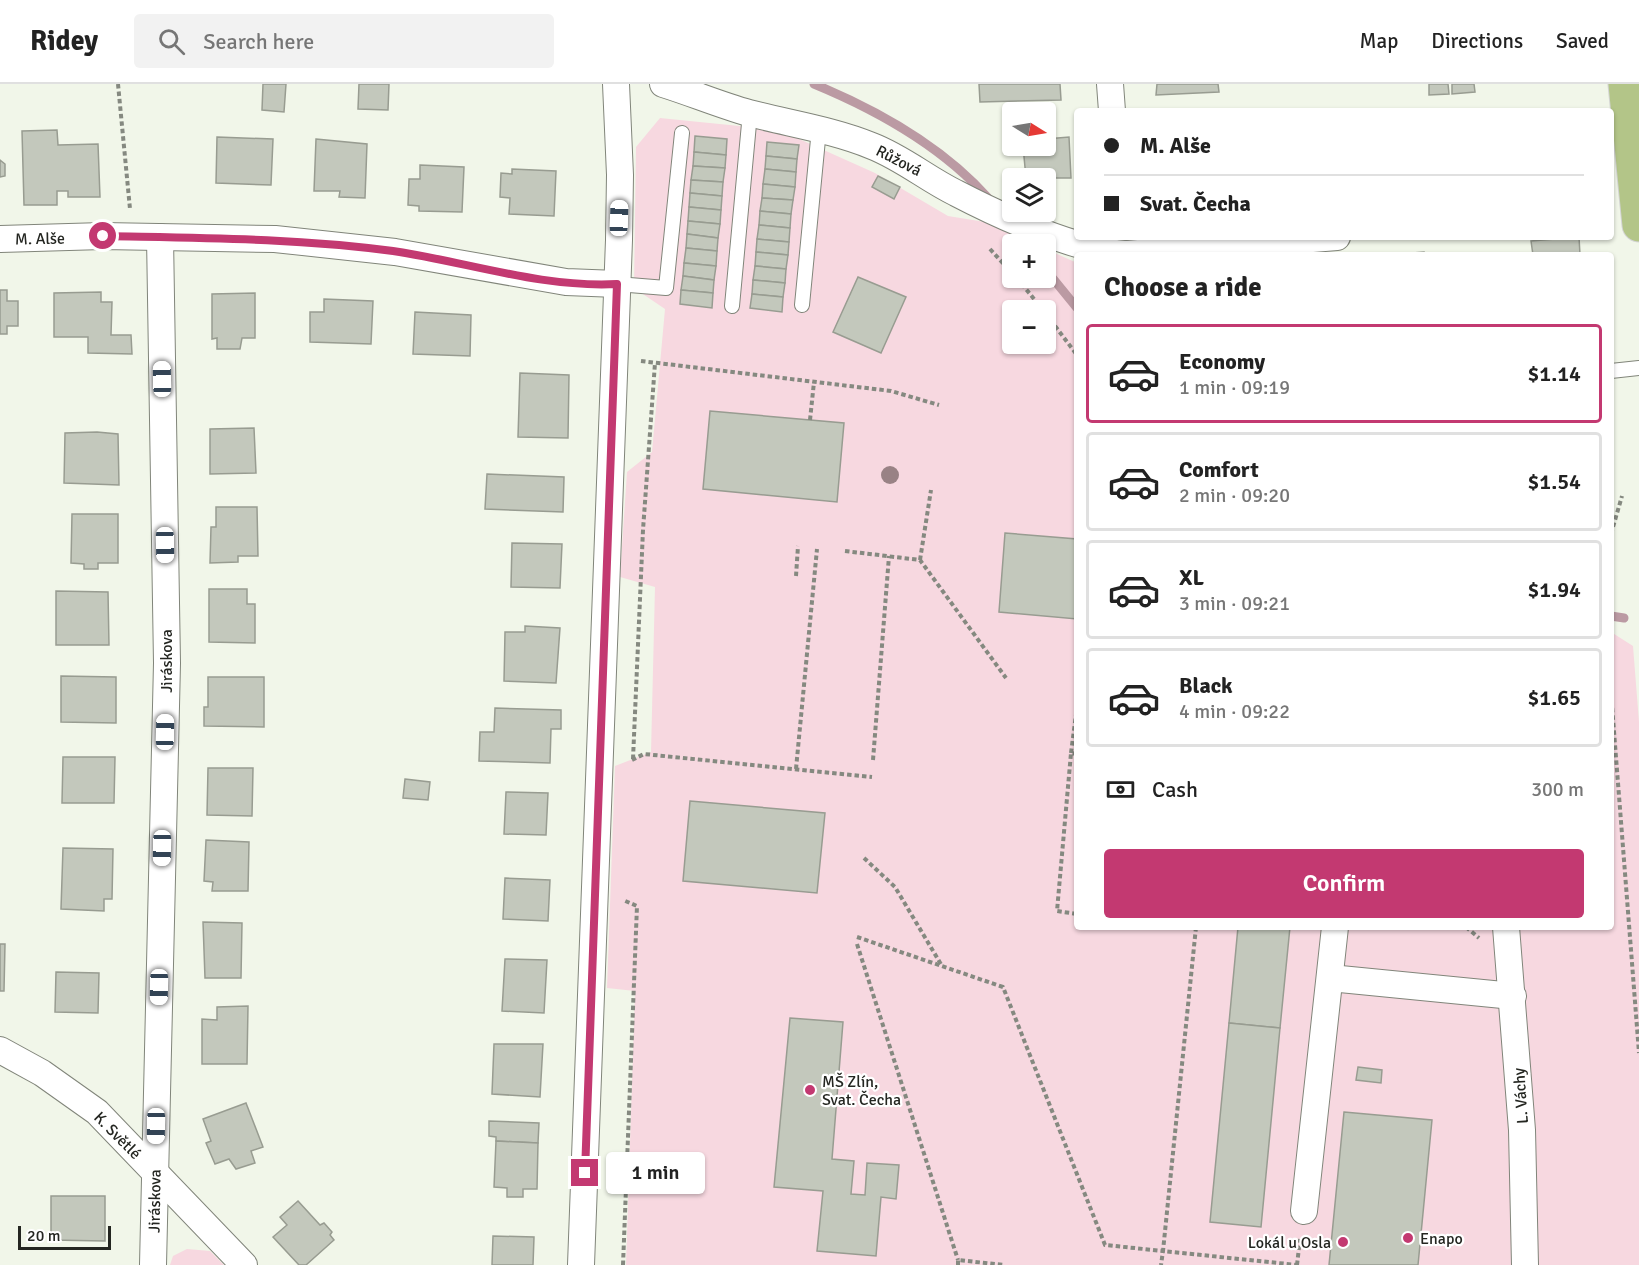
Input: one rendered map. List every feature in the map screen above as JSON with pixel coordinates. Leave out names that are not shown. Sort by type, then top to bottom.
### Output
[{"type":"main road","points":[[1625,84],[1639,225]]},
{"type":"street","points":[[581,1265],[617,284],[620,175],[616,84]]},
{"type":"street","name":"Růžová","points":[[663,84],[750,113],[819,129],[874,147],[906,162],[954,193],[1060,238],[1087,248],[1113,252]]},
{"type":"street","points":[[1110,84],[1112,108]]},
{"type":"street","name":"M. Alše","points":[[0,239],[160,237],[275,239],[336,244],[566,282],[617,284]]},
{"type":"street","name":"Jiráskova","points":[[153,1265],[167,663],[160,237]]},
{"type":"street","name":"Růžová","points":[[1151,252],[1300,240]]},
{"type":"street","points":[[1304,1211],[1335,930]]},
{"type":"street","name":"L. Váchy","points":[[1506,930],[1522,1130],[1525,1265]]},
{"type":"street","points":[[1330,978],[1513,996]]},
{"type":"street","name":"K. Světlé","points":[[0,1050],[42,1073],[97,1112],[244,1265]]},
{"type":"lane","points":[[732,306],[750,113]]},
{"type":"lane","points":[[801,305],[819,129]]},
{"type":"lane","points":[[617,284],[666,288],[682,133]]},
{"type":"lane","points":[[1614,370],[1639,368]]},
{"type":"path","points":[[118,84],[130,203]]},
{"type":"path","points":[[990,249],[1002,262]]},
{"type":"path","points":[[1025,288],[1034,300]]},
{"type":"path","points":[[1056,327],[1074,350]]},
{"type":"path","points":[[614,358],[891,391],[939,405]]},
{"type":"path","points":[[633,759],[643,530],[655,363]]},
{"type":"path","points":[[810,420],[814,382]]},
{"type":"path","points":[[931,490],[920,560],[1006,678]]},
{"type":"path","points":[[1614,524],[1622,496]]},
{"type":"path","points":[[796,576],[798,546]]},
{"type":"path","points":[[796,769],[817,549]]},
{"type":"path","points":[[845,552],[920,560]]},
{"type":"path","points":[[873,760],[889,556]]},
{"type":"path","points":[[1614,732],[1639,1053]]},
{"type":"path","points":[[1074,740],[1057,911],[1074,914]]},
{"type":"path","points":[[599,773],[644,754],[872,777]]},
{"type":"path","points":[[864,858],[895,887],[943,967]]},
{"type":"path","points":[[617,897],[637,906],[623,1265]]},
{"type":"path","points":[[1161,1265],[1196,930]]},
{"type":"path","points":[[857,937],[1003,987],[1105,1245],[1297,1264]]},
{"type":"path","points":[[857,944],[958,1263],[1004,1265]]},
{"type":"shaded area","points":[[660,118],[779,130],[875,173],[948,216],[985,222],[1012,234],[1002,234],[1002,288],[1056,288],[1056,254],[1074,262],[1074,930],[1614,930],[1614,634],[1633,646],[1639,722],[1639,1265],[626,1265],[635,991],[607,988],[615,766],[651,752],[655,587],[620,577],[627,472],[652,452],[665,309],[634,288],[636,147]]},
{"type":"shaded area","points":[[187,1249],[210,1251],[224,1265],[170,1265],[173,1256]]},
{"type":"building","points":[[263,84],[286,84],[284,112],[262,110]]},
{"type":"building","points":[[359,84],[389,84],[388,110],[358,109]]},
{"type":"building","points":[[979,84],[1060,84],[1061,100],[980,102]]},
{"type":"building","points":[[1157,84],[1218,84],[1219,92],[1156,95]]},
{"type":"building","points":[[1429,84],[1448,84],[1449,94],[1429,95]]},
{"type":"building","points":[[1452,84],[1474,84],[1475,92],[1452,94]]},
{"type":"building","points":[[57,130],[58,145],[98,144],[100,197],[68,197],[68,191],[57,191],[57,205],[24,205],[22,131]]},
{"type":"building","points":[[695,136],[727,139],[726,155],[694,152]]},
{"type":"building","points":[[217,137],[273,139],[271,185],[216,183]]},
{"type":"building","points":[[1069,137],[1071,178],[1056,178],[1056,168],[1025,168],[1024,156],[1056,156],[1056,138]]},
{"type":"building","points":[[316,139],[367,144],[365,198],[339,197],[340,191],[314,191]]},
{"type":"building","points":[[767,142],[799,145],[797,159],[766,156]]},
{"type":"building","points":[[694,152],[726,155],[725,168],[693,166]]},
{"type":"building","points":[[766,156],[797,159],[796,172],[765,169]]},
{"type":"building","points":[[0,160],[5,164],[5,176],[0,177]]},
{"type":"building","points":[[420,165],[464,167],[462,212],[419,211],[419,206],[408,205],[409,179],[420,179]]},
{"type":"building","points":[[693,166],[725,168],[723,182],[691,180]]},
{"type":"building","points":[[512,169],[556,171],[554,216],[509,214],[510,198],[500,197],[501,173],[512,174]]},
{"type":"building","points":[[765,169],[796,172],[795,187],[763,184]]},
{"type":"building","points":[[878,176],[900,187],[894,199],[872,187]]},
{"type":"building","points":[[691,180],[723,182],[722,196],[690,193]]},
{"type":"building","points":[[763,184],[795,187],[793,200],[762,198]]},
{"type":"building","points":[[690,193],[722,196],[721,210],[689,207]]},
{"type":"building","points":[[762,198],[793,200],[791,214],[760,211]]},
{"type":"building","points":[[689,207],[721,210],[720,224],[688,221]]},
{"type":"building","points":[[760,211],[791,214],[790,228],[759,225]]},
{"type":"building","points":[[688,221],[720,224],[718,238],[687,234]]},
{"type":"building","points":[[759,225],[790,228],[789,242],[757,239]]},
{"type":"building","points":[[687,234],[718,238],[717,251],[686,248]]},
{"type":"building","points":[[757,239],[789,242],[788,255],[756,252]]},
{"type":"building","points":[[1579,240],[1580,252],[1533,252],[1531,241]]},
{"type":"building","points":[[686,248],[717,251],[716,266],[684,263]]},
{"type":"building","points":[[756,252],[788,255],[786,269],[755,266]]},
{"type":"building","points":[[684,263],[716,266],[714,280],[683,276]]},
{"type":"building","points":[[755,266],[786,269],[785,283],[753,280]]},
{"type":"building","points":[[683,276],[714,280],[713,293],[681,290]]},
{"type":"building","points":[[858,277],[906,297],[881,353],[833,332]]},
{"type":"building","points":[[753,280],[785,283],[783,297],[752,294]]},
{"type":"building","points":[[0,290],[7,290],[7,301],[18,301],[18,326],[7,326],[7,334],[0,334]]},
{"type":"building","points":[[681,290],[713,293],[712,308],[680,304]]},
{"type":"building","points":[[101,292],[101,302],[112,302],[111,335],[131,335],[132,354],[88,353],[88,337],[54,337],[54,293]]},
{"type":"building","points":[[255,293],[255,338],[242,338],[240,349],[217,349],[217,338],[212,339],[212,294]]},
{"type":"building","points":[[752,294],[783,297],[782,312],[750,308]]},
{"type":"building","points":[[324,299],[373,301],[371,344],[310,342],[310,312],[324,312]]},
{"type":"building","points":[[415,312],[471,315],[470,356],[413,354]]},
{"type":"building","points":[[520,373],[569,375],[568,438],[518,437]]},
{"type":"building","points":[[710,411],[844,423],[837,502],[703,489]]},
{"type":"building","points":[[254,428],[256,473],[210,474],[210,429]]},
{"type":"building","points":[[65,433],[118,434],[119,485],[64,483]]},
{"type":"building","points":[[487,474],[564,477],[563,512],[485,509]]},
{"type":"building","points":[[216,507],[257,507],[258,556],[238,556],[238,562],[210,563],[211,527],[216,527]]},
{"type":"building","points":[[72,514],[118,514],[118,563],[98,563],[98,569],[84,569],[84,564],[71,563]]},
{"type":"building","points":[[1005,533],[1074,539],[1074,619],[999,612]]},
{"type":"building","points":[[512,543],[562,544],[560,588],[511,587]]},
{"type":"building","points":[[209,589],[247,589],[247,604],[255,604],[255,643],[209,642]]},
{"type":"building","points":[[56,591],[108,592],[109,645],[56,645]]},
{"type":"building","points":[[525,626],[560,628],[556,683],[504,681],[505,632],[525,632]]},
{"type":"building","points":[[61,676],[116,677],[116,723],[61,722]]},
{"type":"building","points":[[208,677],[264,677],[264,727],[204,726],[204,707],[208,707]]},
{"type":"building","points":[[495,708],[561,710],[561,729],[551,729],[550,763],[479,761],[480,732],[494,732]]},
{"type":"building","points":[[63,757],[115,757],[114,803],[62,803]]},
{"type":"building","points":[[208,768],[253,768],[252,816],[207,815]]},
{"type":"building","points":[[405,779],[430,782],[428,800],[403,798]]},
{"type":"building","points":[[506,792],[548,793],[546,835],[504,834]]},
{"type":"building","points":[[690,801],[825,813],[817,893],[683,881]]},
{"type":"building","points":[[206,840],[249,842],[248,891],[212,891],[213,882],[204,881]]},
{"type":"building","points":[[63,848],[113,849],[112,899],[104,899],[104,911],[61,909]]},
{"type":"building","points":[[505,878],[550,880],[548,921],[503,919]]},
{"type":"building","points":[[203,922],[242,923],[241,978],[205,978]]},
{"type":"building","points":[[1238,930],[1290,930],[1280,1028],[1229,1023]]},
{"type":"building","points":[[0,944],[5,944],[4,991],[0,991]]},
{"type":"building","points":[[505,959],[547,960],[544,1013],[502,1011]]},
{"type":"building","points":[[56,972],[99,973],[98,1013],[55,1012]]},
{"type":"building","points":[[248,1006],[247,1064],[202,1064],[202,1019],[217,1020],[217,1007]]},
{"type":"building","name":"MŠ Zlín, Svat. Čecha","points":[[790,1018],[843,1022],[832,1159],[854,1161],[851,1194],[865,1195],[867,1163],[899,1165],[896,1199],[881,1197],[876,1256],[817,1251],[823,1191],[774,1187]]},
{"type":"building","points":[[1229,1023],[1280,1028],[1261,1227],[1210,1222]]},
{"type":"building","points":[[494,1044],[543,1044],[540,1097],[492,1094]]},
{"type":"building","points":[[1358,1067],[1382,1070],[1381,1083],[1356,1080]]},
{"type":"building","points":[[246,1103],[263,1147],[251,1151],[255,1163],[236,1169],[229,1159],[215,1164],[206,1143],[211,1141],[203,1119]]},
{"type":"building","points":[[1344,1112],[1432,1120],[1418,1265],[1329,1265]]},
{"type":"building","points":[[489,1121],[539,1123],[538,1143],[496,1141],[496,1137],[489,1136]]},
{"type":"building","points":[[496,1141],[538,1143],[537,1189],[523,1189],[523,1197],[507,1197],[507,1188],[494,1187]]},
{"type":"building","points":[[51,1196],[105,1196],[105,1241],[51,1240]]},
{"type":"building","points":[[298,1201],[320,1225],[324,1223],[332,1232],[330,1235],[334,1240],[306,1265],[299,1265],[273,1237],[287,1225],[280,1217]]},
{"type":"building","points":[[493,1236],[534,1237],[533,1265],[492,1265]]},
{"type":"waterway","points":[[814,84],[862,106],[908,132],[952,163],[989,199]]},
{"type":"waterway","points":[[1056,282],[1074,304]]},
{"type":"waterway","points":[[1614,616],[1624,618]]},
{"type":"place","name":"MŠ Zlín, Svat. Čecha","points":[[810,1090]]},
{"type":"place","name":"Enapo","points":[[1408,1238]]},
{"type":"place","name":"Lokál u Osla","points":[[1343,1242]]},
{"type":"route","points":[[103,236],[275,239],[336,244],[566,282],[595,285],[617,284],[585,1173]]}]
